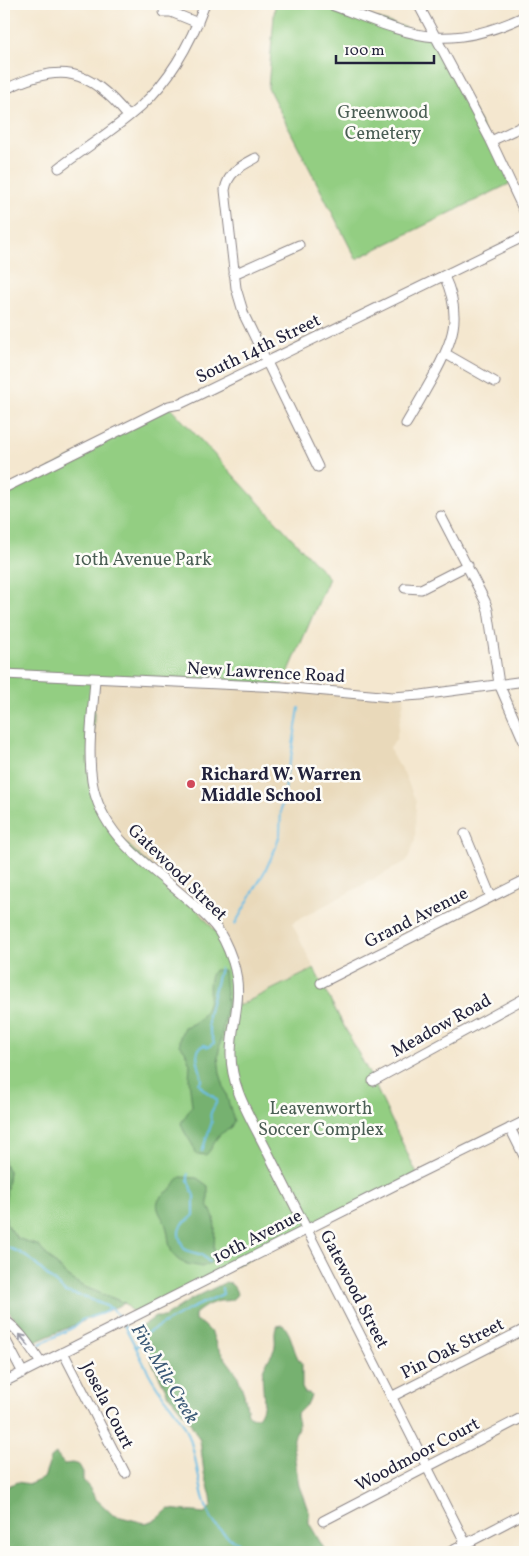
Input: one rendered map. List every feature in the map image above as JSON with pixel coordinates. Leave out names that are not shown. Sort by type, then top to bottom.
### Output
[{"type":"street","points":[[59,168],[141,106],[165,80],[198,23],[205,4]]},
{"type":"street","points":[[329,4],[408,31],[436,37],[488,32],[525,16]]},
{"type":"street","points":[[418,4],[491,142],[525,213]]},
{"type":"street","points":[[164,12],[171,12],[198,23]]},
{"type":"street","points":[[4,90],[38,75],[59,73],[76,76],[92,81],[103,89],[128,116]]},
{"type":"street","points":[[491,142],[525,125]]},
{"type":"street","points":[[256,158],[234,171],[226,183],[225,190],[239,302],[318,467]]},
{"type":"street","name":"South 14th Street","points":[[4,488],[169,406],[180,404],[268,362],[525,236]]},
{"type":"street","points":[[234,274],[299,245]]},
{"type":"street","points":[[406,424],[446,354],[451,341],[455,325],[453,299],[444,276]]},
{"type":"street","points":[[446,354],[494,382]]},
{"type":"street","points":[[441,516],[468,565],[488,610],[499,684],[525,744]]},
{"type":"street","points":[[405,588],[421,588],[468,565]]},
{"type":"street","name":"New Lawrence Road","points":[[4,674],[282,687],[392,696],[421,695],[525,681]]},
{"type":"street","name":"Gatewood Street","points":[[95,679],[91,757],[92,781],[97,800],[105,818],[125,846],[215,926],[226,944],[238,985],[238,1006],[231,1051],[232,1069],[236,1086],[264,1147],[393,1396],[466,1544]]},
{"type":"street","points":[[465,834],[491,897]]},
{"type":"street","name":"Grand Avenue","points":[[321,983],[525,880]]},
{"type":"street","name":"Meadow Road","points":[[373,1081],[525,998]]},
{"type":"street","name":"10th Avenue","points":[[4,1382],[306,1229],[525,1121]]},
{"type":"street","points":[[510,1128],[525,1158]]},
{"type":"street","points":[[4,1320],[24,1338],[41,1363]]},
{"type":"street","name":"Pin Oak Street","points":[[393,1396],[525,1329]]},
{"type":"street","points":[[4,1337],[23,1372]]},
{"type":"street","name":"Josela Court","points":[[63,1352],[124,1473]]},
{"type":"street","name":"Woodmoor Court","points":[[324,1521],[525,1416]]},
{"type":"street","points":[[450,1552],[525,1514]]},
{"type":"shaded area","points":[[95,679],[405,696],[396,740],[390,747],[392,755],[405,775],[416,802],[415,840],[407,861],[292,923],[314,969],[238,1006],[114,832],[92,781]]},
{"type":"green space","name":"Greenwood Cemetery","points":[[275,4],[329,4],[436,37],[511,183],[356,259],[268,88]]},
{"type":"green space","points":[[169,406],[329,578],[282,687],[95,679],[92,781],[114,832],[196,908],[226,944],[238,1006],[314,969],[373,1081],[417,1174],[136,1316],[125,1303],[82,1286],[66,1275],[38,1246],[17,1238],[6,1223],[5,1202],[9,1171],[4,1163],[4,493]]},
{"type":"green space","points":[[214,970],[224,970],[227,1003],[218,1056],[220,1073],[234,1121],[230,1129],[218,1137],[206,1155],[196,1154],[181,1123],[192,1106],[189,1079],[190,1064],[185,1051],[180,1045],[180,1037],[184,1027],[198,1020],[207,1008],[210,980]]},
{"type":"green space","points":[[4,1163],[9,1171],[5,1202],[6,1223],[17,1238],[38,1246],[66,1275],[82,1286],[125,1303],[35,1342],[9,1312],[4,1311]]},
{"type":"green space","points":[[181,1177],[197,1178],[208,1186],[208,1205],[214,1217],[215,1256],[214,1261],[202,1267],[182,1262],[173,1254],[166,1226],[157,1205],[159,1199]]},
{"type":"green space","points":[[226,1282],[234,1288],[237,1294],[235,1297],[230,1300],[210,1304],[195,1314],[195,1320],[212,1333],[217,1347],[237,1374],[248,1413],[251,1417],[258,1417],[263,1406],[263,1371],[274,1349],[277,1326],[283,1325],[287,1329],[296,1355],[302,1364],[302,1388],[305,1393],[309,1393],[311,1396],[309,1402],[297,1414],[298,1427],[293,1446],[299,1486],[309,1512],[309,1523],[326,1552],[4,1552],[4,1488],[17,1482],[30,1484],[44,1478],[51,1458],[56,1454],[64,1464],[72,1463],[79,1465],[83,1472],[83,1480],[95,1498],[113,1515],[145,1523],[155,1520],[169,1509],[204,1513],[212,1506],[204,1473],[200,1440],[188,1419],[168,1394],[150,1358],[139,1328],[155,1317],[164,1317],[190,1300]]},
{"type":"waterway","points":[[235,924],[266,869],[280,834],[281,807],[284,799],[299,708]]},
{"type":"waterway","points":[[202,1151],[212,1122],[210,1116],[217,1100],[199,1083],[202,1081],[202,1077],[197,1056],[200,1048],[204,1045],[208,1047],[214,1043],[208,1025],[208,1015],[220,968]]},
{"type":"waterway","points":[[188,1174],[188,1180],[194,1196],[194,1215],[181,1226],[179,1236],[185,1250],[202,1255],[209,1262]]},
{"type":"waterway","name":"Five Mile Creek","points":[[4,1246],[19,1252],[31,1260],[65,1292],[85,1297],[113,1309],[121,1320]]},
{"type":"waterway","points":[[137,1347],[143,1335],[188,1310],[223,1294],[222,1289]]},
{"type":"waterway","points":[[40,1344],[74,1327],[82,1320],[103,1313],[110,1308]]},
{"type":"waterway","name":"Five Mile Creek","points":[[123,1324],[151,1378],[180,1417],[186,1429],[195,1458],[201,1489],[211,1517],[219,1529],[231,1539],[259,1552]]},
{"type":"place","name":"Richard W. Warren Middle School","points":[[191,784]]},
{"type":"park label","name":"10th Avenue Park","points":[[143,559]]},
{"type":"park label","name":"Leavenworth Soccer Complex","points":[[321,1118]]}]
